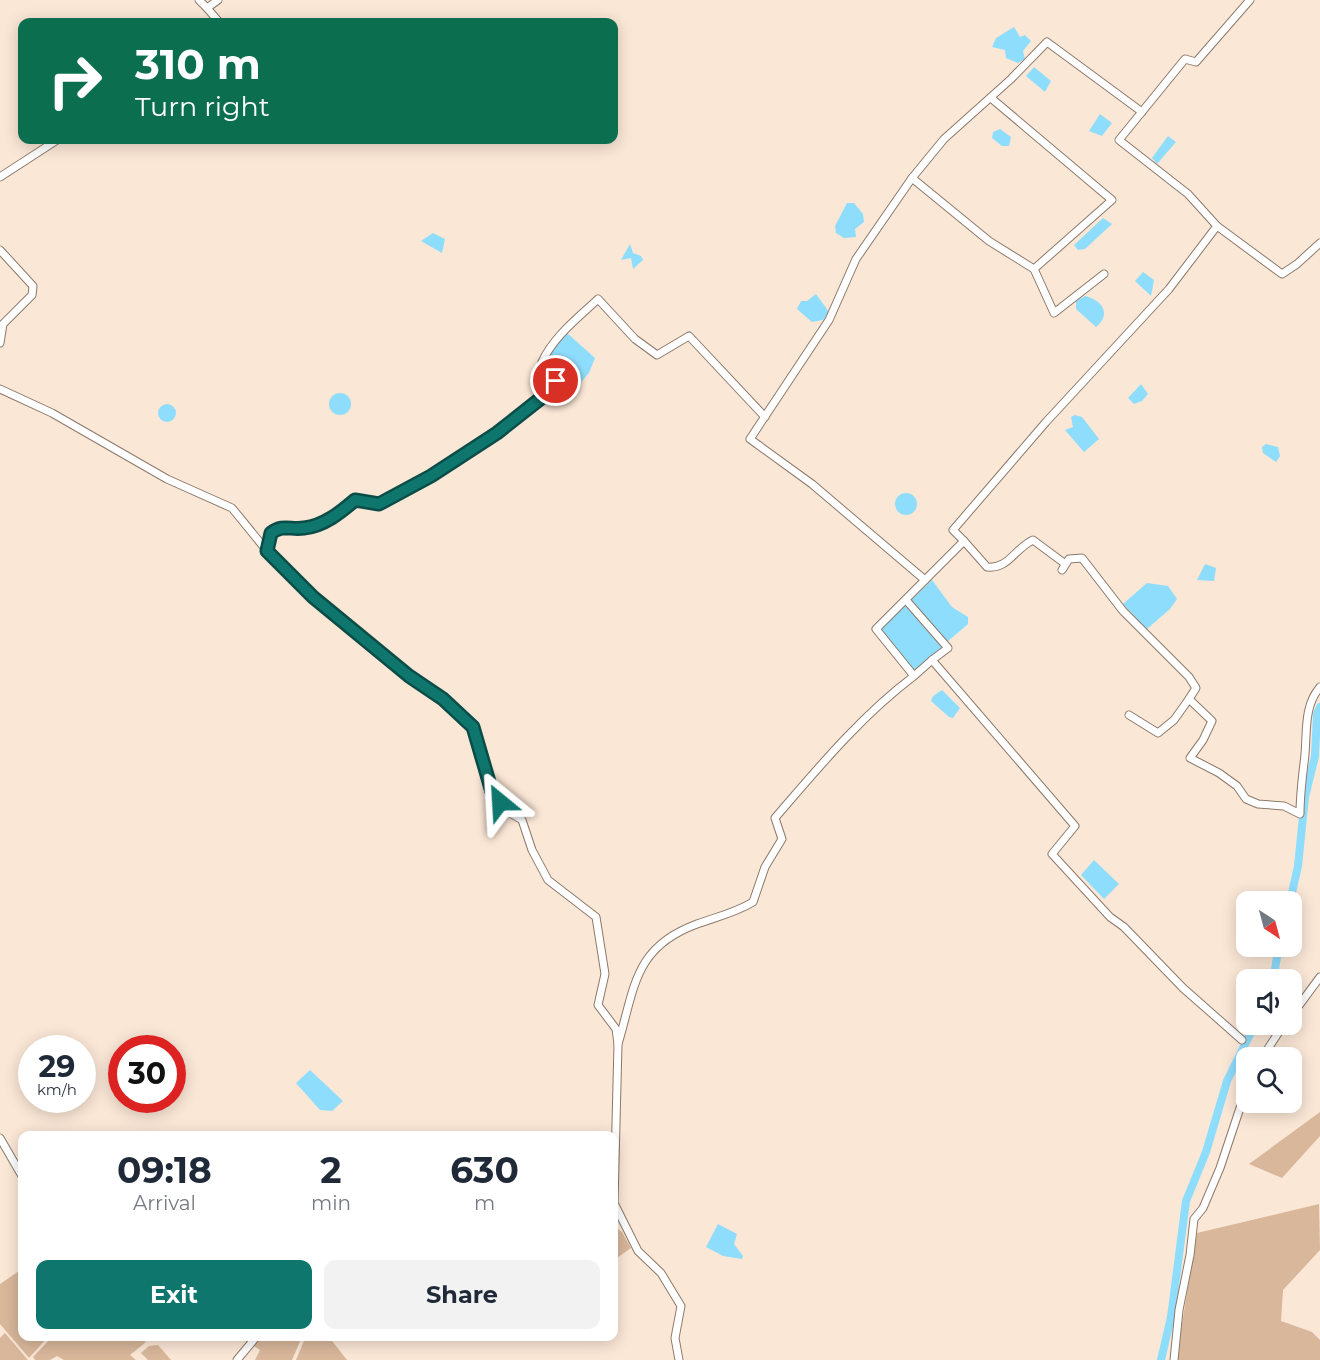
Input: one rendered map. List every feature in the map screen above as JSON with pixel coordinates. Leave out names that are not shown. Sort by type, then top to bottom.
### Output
[{"type":"street","points":[[200,0],[216,18]]},
{"type":"street","points":[[207,8],[218,0]]},
{"type":"street","points":[[1250,0],[1196,62],[1185,59],[1119,140],[1188,194],[1217,226],[1282,274],[1298,264],[1320,243]]},
{"type":"street","points":[[925,580],[812,484],[750,439],[829,320],[856,259],[912,178],[944,139],[991,98],[1047,42],[1142,112]]},
{"type":"street","points":[[991,98],[1112,200],[1034,269]]},
{"type":"street","points":[[0,177],[51,144]]},
{"type":"street","points":[[912,178],[989,241],[1034,269],[1053,314],[1104,274]]},
{"type":"street","points":[[1129,715],[1158,733],[1174,720],[1196,688],[1189,677],[1123,610],[1082,558],[1075,556],[1063,567],[1033,540],[1022,545],[1010,561],[999,568],[987,567],[952,530],[1040,428],[1169,289],[1217,226]]},
{"type":"street","points":[[0,250],[33,286],[32,295],[3,324],[0,343]]},
{"type":"street","points":[[267,551],[271,533],[280,526],[304,528],[323,523],[355,500],[379,504],[431,476],[497,433],[559,384],[542,362],[544,356],[569,326],[598,299],[635,339],[657,355],[689,336],[765,417]]},
{"type":"street","points":[[0,389],[52,413],[167,479],[232,508],[267,551],[313,597],[409,676],[443,699],[473,727],[492,792],[507,811],[522,820],[532,850],[548,880],[596,917],[605,974],[598,1005],[616,1029],[618,1044],[616,1131]]},
{"type":"street","points":[[914,676],[876,629],[964,541]]},
{"type":"street","points":[[618,1044],[635,980],[648,955],[670,936],[734,913],[753,902],[765,867],[783,839],[775,818],[892,692],[948,648],[906,600]]},
{"type":"street","points":[[932,660],[1075,826],[1052,854],[1110,917],[1124,927],[1183,988],[1242,1040]]},
{"type":"street","points":[[1189,699],[1212,721],[1190,759],[1219,773],[1237,786],[1246,799],[1258,804],[1284,806],[1300,814],[1300,785],[1307,716],[1313,695],[1320,687]]},
{"type":"street","points":[[1302,1001],[1320,977]]},
{"type":"street","points":[[1174,1360],[1179,1310],[1190,1255],[1194,1219],[1203,1208],[1220,1168],[1238,1113]]},
{"type":"street","points":[[0,1138],[18,1169]]},
{"type":"street","points":[[618,1211],[638,1251],[661,1273],[681,1306],[675,1338],[678,1360]]},
{"type":"street","points":[[237,1360],[253,1341]]},
{"type":"shaded area","points":[[1320,1112],[1320,1136],[1282,1178],[1249,1164]]},
{"type":"shaded area","points":[[1319,1204],[1320,1250],[1283,1290],[1281,1321],[1312,1332],[1320,1340],[1320,1360],[1176,1360],[1197,1233]]},
{"type":"shaded area","points":[[618,1229],[622,1232],[631,1248],[618,1257]]},
{"type":"shaded area","points":[[18,1272],[18,1341],[44,1341],[29,1358],[0,1324],[0,1284]]},
{"type":"shaded area","points":[[5,1333],[28,1360],[0,1360],[0,1338]]},
{"type":"shaded area","points":[[48,1341],[146,1342],[130,1355],[136,1360],[64,1360],[57,1356],[50,1360],[35,1360],[33,1357]]},
{"type":"shaded area","points":[[246,1341],[300,1341],[292,1360],[255,1360],[260,1350]]},
{"type":"shaded area","points":[[304,1341],[332,1341],[347,1360],[296,1360]]},
{"type":"shaded area","points":[[158,1345],[171,1360],[148,1360],[141,1353],[149,1346]]},
{"type":"water","points":[[1014,27],[1020,37],[1025,35],[1031,41],[1023,51],[1025,59],[1018,63],[1006,58],[1005,50],[992,47],[996,38]]},
{"type":"water","points":[[1034,67],[1051,81],[1045,92],[1026,76]]},
{"type":"water","points":[[1100,114],[1112,123],[1102,136],[1089,131]]},
{"type":"water","points":[[1000,129],[1011,137],[1009,146],[1002,146],[992,138],[993,132]]},
{"type":"water","points":[[1168,136],[1176,142],[1157,164],[1152,158]]},
{"type":"water","points":[[847,203],[854,203],[863,214],[864,222],[855,229],[856,237],[844,238],[836,233],[835,226]]},
{"type":"water","points":[[1103,218],[1112,224],[1085,249],[1078,250],[1074,245]]},
{"type":"water","points":[[433,233],[445,239],[442,253],[421,241]]},
{"type":"water","points":[[630,244],[633,253],[641,256],[643,260],[633,269],[631,258],[621,260]]},
{"type":"water","points":[[1143,272],[1154,280],[1151,296],[1135,281]]},
{"type":"water","points":[[816,294],[829,312],[823,320],[812,322],[797,309],[801,301],[807,301]]},
{"type":"water","points":[[1085,296],[1096,301],[1103,308],[1103,317],[1096,327],[1076,309],[1076,301]]},
{"type":"water","points":[[567,333],[595,358],[589,373],[575,389],[546,361],[549,352]]},
{"type":"water","points":[[1141,384],[1148,394],[1142,401],[1134,404],[1128,398]]},
{"type":"water","points":[[340,393],[348,396],[351,404],[348,412],[340,415],[332,412],[329,404],[332,396]]},
{"type":"water","points":[[167,404],[173,407],[176,413],[173,419],[167,422],[161,419],[158,413],[161,407]]},
{"type":"water","points":[[1075,415],[1082,417],[1099,439],[1084,452],[1065,430],[1073,427],[1071,417]]},
{"type":"water","points":[[1266,444],[1278,447],[1280,456],[1276,462],[1263,453],[1262,447]]},
{"type":"water","points":[[902,493],[910,493],[917,500],[917,508],[910,515],[902,515],[895,508],[895,500]]},
{"type":"water","points":[[1205,564],[1216,568],[1214,581],[1197,580]]},
{"type":"water","points":[[932,580],[952,607],[968,617],[968,624],[947,642],[910,601]]},
{"type":"water","points":[[1147,583],[1168,586],[1177,599],[1170,609],[1147,629],[1123,604]]},
{"type":"water","points":[[905,605],[944,648],[915,672],[880,630]]},
{"type":"water","points":[[942,690],[960,708],[953,718],[931,701],[933,696]]},
{"type":"water","points":[[1094,860],[1119,884],[1104,899],[1081,875]]},
{"type":"water","points":[[310,1070],[343,1101],[332,1111],[320,1110],[296,1083]]},
{"type":"water","points":[[718,1224],[737,1234],[734,1244],[743,1256],[742,1259],[723,1256],[706,1247]]},
{"type":"waterway","points":[[1292,891],[1298,866],[1305,797],[1315,756],[1317,714],[1320,707]]},
{"type":"waterway","points":[[1275,969],[1277,957]]},
{"type":"waterway","points":[[1161,1360],[1171,1317],[1186,1201],[1206,1152],[1227,1081],[1250,1035]]},
{"type":"route","points":[[500,802],[492,792],[480,760],[473,727],[443,699],[409,676],[313,597],[267,551],[271,533],[280,526],[304,528],[323,523],[355,500],[379,504],[431,476],[497,433],[559,384],[556,381]]}]
